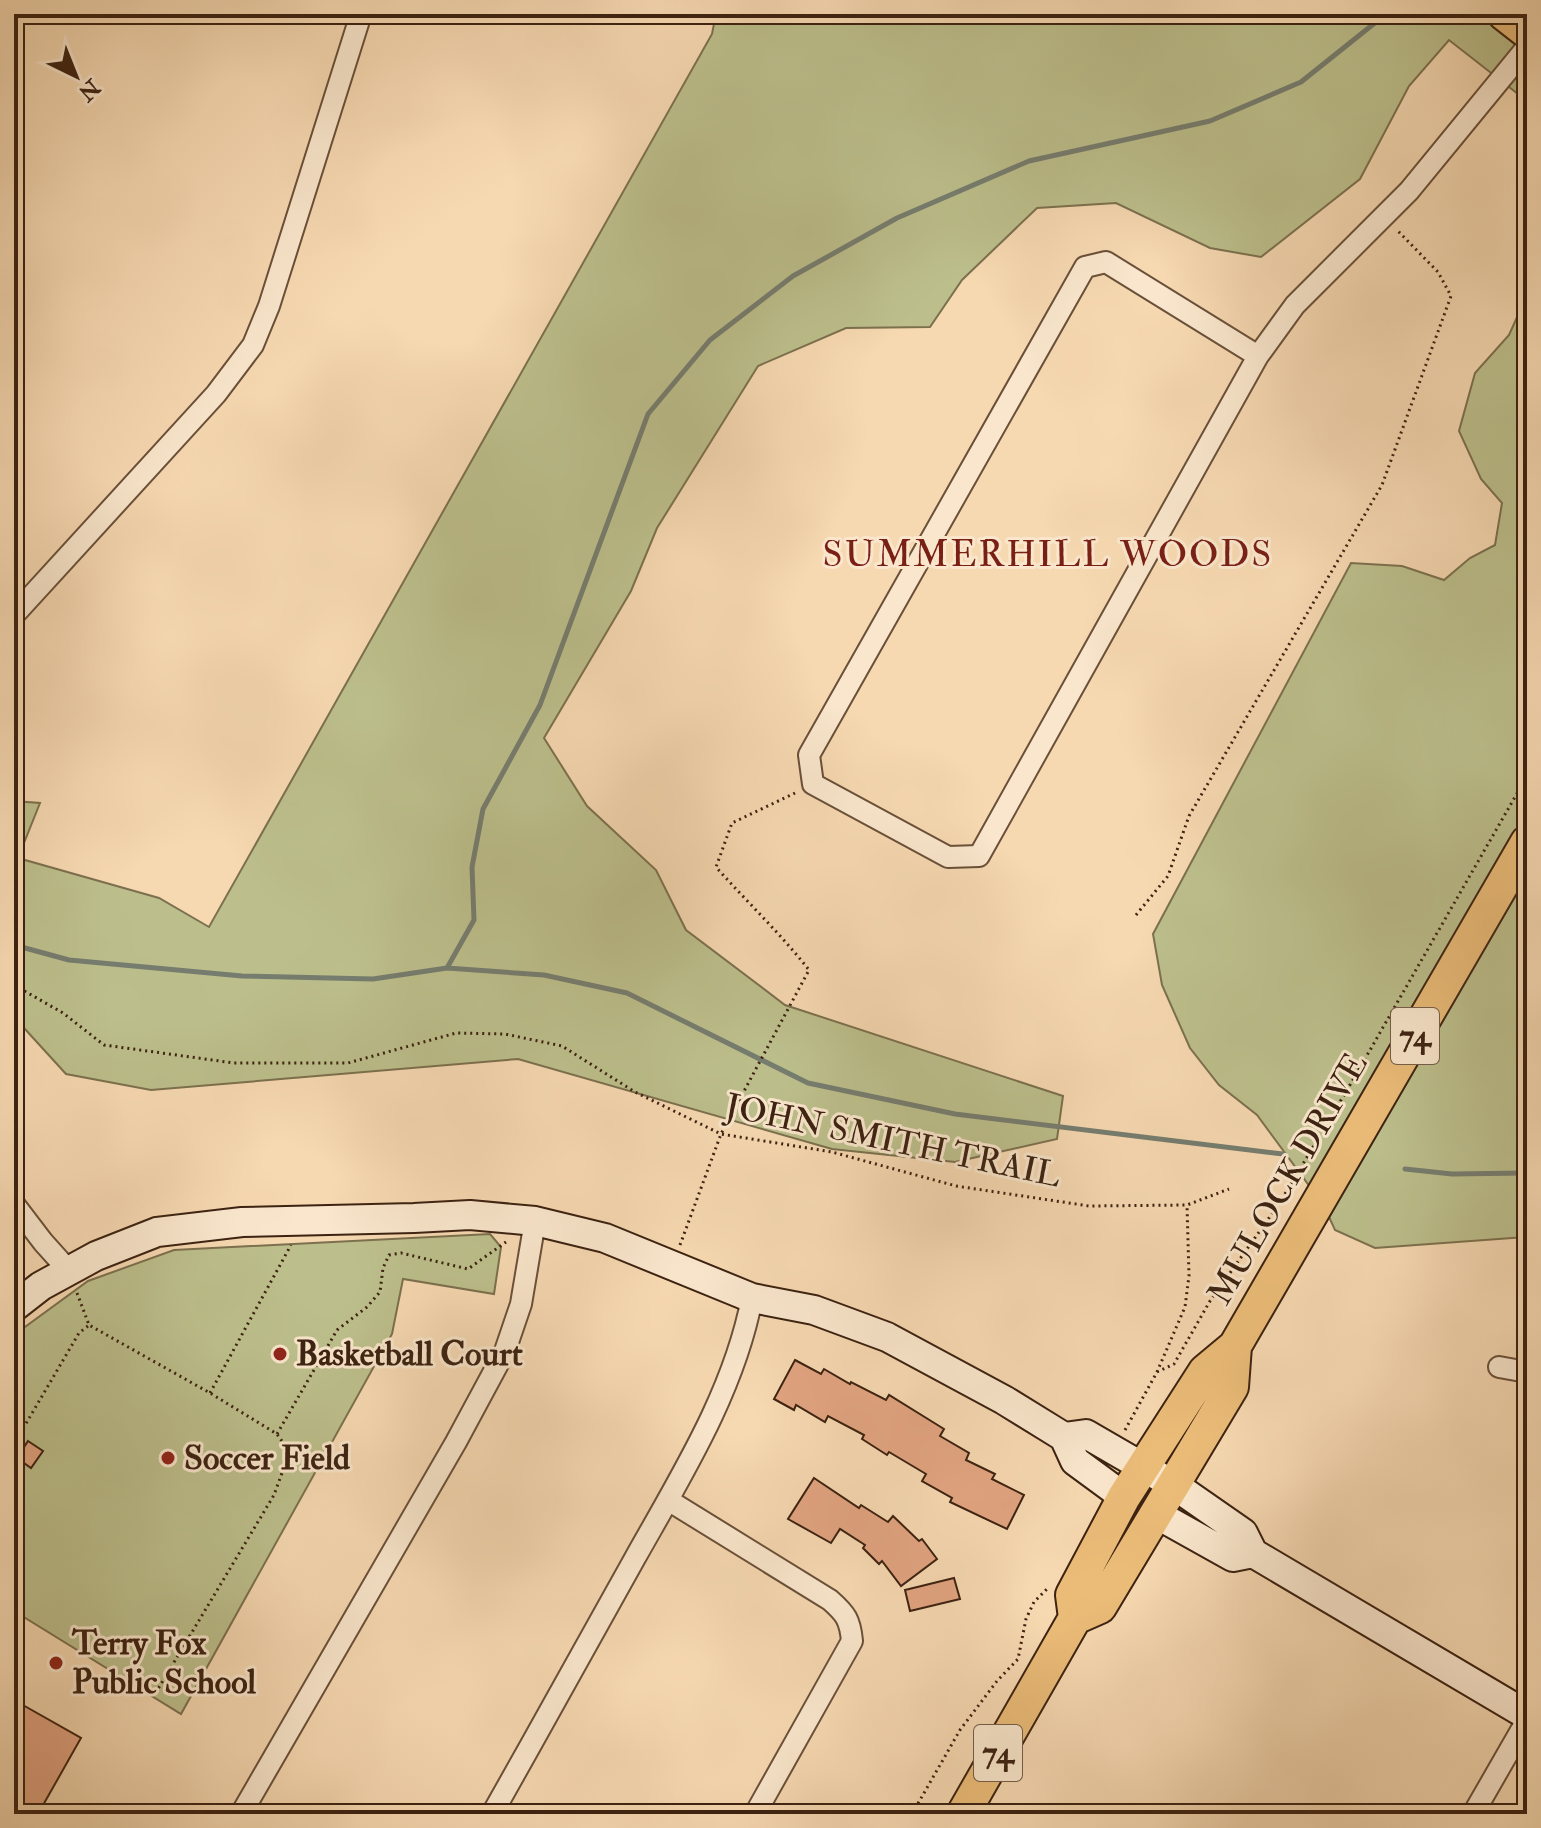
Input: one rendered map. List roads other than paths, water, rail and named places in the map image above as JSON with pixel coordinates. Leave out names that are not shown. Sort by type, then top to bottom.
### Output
[{"type":"main road","points":[[1504,14],[1527,32]]},
{"type":"main road","name":"MULOCK DRIVE","points":[[1075,1618],[1072,1595],[1124,1497],[1205,1371],[1235,1346],[1527,842]]},
{"type":"main road","name":"MULOCK DRIVE","points":[[963,1814],[1075,1618],[1100,1607],[1232,1387],[1235,1346]]},
{"type":"street","points":[[14,615],[216,394],[253,345],[269,306],[361,14]]},
{"type":"street","points":[[1258,356],[1106,262],[1085,267],[809,755],[813,784],[948,857],[979,856],[1258,356],[1295,305],[1409,191],[1527,47]]},
{"type":"street","points":[[14,1204],[69,1271]]},
{"type":"street","points":[[14,1307],[41,1286],[96,1256],[157,1232],[242,1222],[470,1215],[535,1221],[605,1238],[752,1298],[814,1310],[887,1337],[1004,1400],[1064,1437],[1075,1461],[1124,1497],[1233,1557],[1253,1553]]},
{"type":"street","points":[[241,1814],[456,1442],[505,1351],[521,1304],[535,1221]]},
{"type":"street","points":[[492,1814],[714,1412],[745,1334],[752,1298]]},
{"type":"street","points":[[1499,1367],[1527,1372]]},
{"type":"street","points":[[1064,1437],[1086,1434],[1174,1485],[1243,1533],[1253,1553],[1527,1718],[1473,1814]]},
{"type":"street","points":[[668,1500],[830,1600],[850,1622],[852,1641],[755,1814]]},
{"type":"waterway","points":[[447,968],[474,920],[472,867],[483,809],[540,705],[648,414],[710,340],[793,276],[897,218],[1029,161],[1210,121],[1301,82],[1386,14]]},
{"type":"waterway","points":[[14,945],[69,960],[242,976],[373,979],[447,968],[544,975],[627,993],[808,1083],[955,1114],[1283,1154]]},
{"type":"waterway","points":[[1405,1169],[1452,1174],[1527,1173]]},
{"type":"place","name":"Basketball Court","points":[[280,1354]]},
{"type":"place","name":"Soccer Field","points":[[168,1458]]},
{"type":"place","name":"Terry Fox Public School","points":[[56,1663]]},
{"type":"district","name":"SUMMERHILL WOODS","points":[[1048,554]]}]
